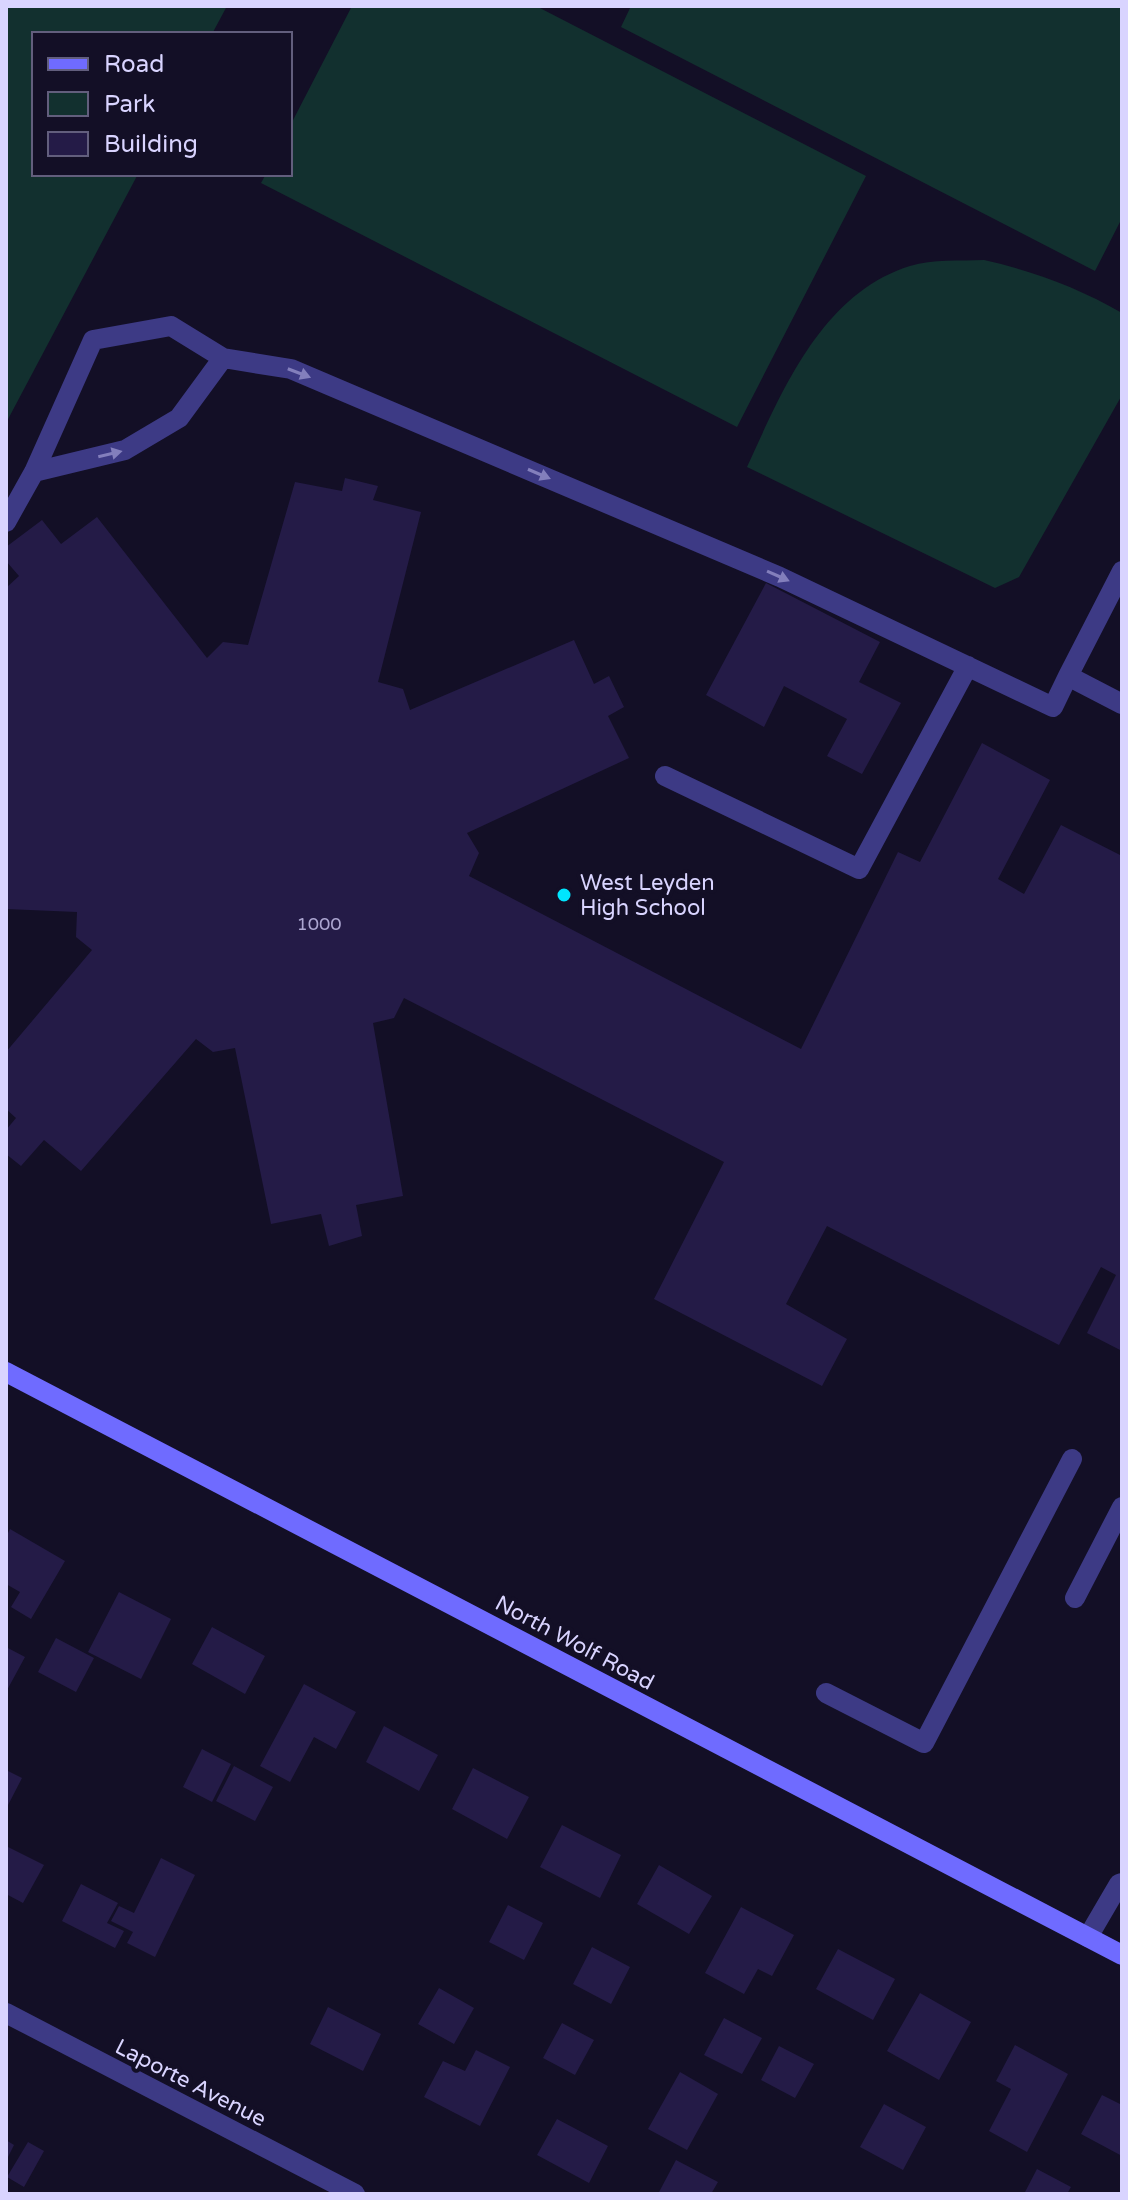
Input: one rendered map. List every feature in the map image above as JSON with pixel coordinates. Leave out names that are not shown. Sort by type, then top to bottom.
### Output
[{"type":"main road","name":"North Wolf Road","points":[[6,1372],[1122,1955]]},
{"type":"street","points":[[6,522],[34,472],[93,340],[171,326],[223,358],[291,369],[780,577],[1053,707],[1068,676],[1115,602],[1122,571]]},
{"type":"street","points":[[34,472],[125,450],[166,426],[179,418],[223,358]]},
{"type":"street","points":[[665,776],[859,869],[968,666]]},
{"type":"street","points":[[1068,676],[1122,704]]},
{"type":"street","points":[[826,1693],[924,1743],[1072,1459]]},
{"type":"street","points":[[1075,1598],[1122,1507]]},
{"type":"street","points":[[1088,1937],[1122,1883]]},
{"type":"street","name":"Laporte Avenue","points":[[6,2013],[355,2194]]},
{"type":"green space","points":[[6,6],[227,6],[213,32],[32,32],[32,176],[137,176],[6,423]]},
{"type":"green space","points":[[352,6],[536,6],[866,176],[737,427],[261,183],[265,176],[292,176],[292,122]]},
{"type":"green space","points":[[631,6],[1122,6],[1122,218],[1095,271],[621,27]]},
{"type":"green space","points":[[984,260],[1055,281],[1122,313],[1122,395],[1019,577],[995,588],[747,467],[775,407],[809,348],[829,321],[852,298],[879,279],[910,266],[937,261]]},
{"type":"building","points":[[345,478],[378,486],[373,500],[421,512],[378,682],[403,689],[410,710],[574,640],[594,684],[609,676],[624,707],[608,716],[629,758],[467,833],[479,853],[469,876],[801,1049],[898,852],[920,862],[982,743],[1050,780],[998,879],[1024,894],[1061,825],[1122,856],[1122,1351],[1087,1333],[1116,1275],[1101,1267],[1059,1345],[827,1226],[786,1304],[847,1339],[822,1386],[654,1299],[724,1162],[404,998],[394,1018],[373,1023],[403,1196],[356,1205],[362,1236],[329,1246],[321,1214],[271,1224],[235,1048],[213,1052],[196,1039],[81,1171],[44,1140],[21,1166],[6,1154],[6,1130],[16,1118],[6,1109],[6,1052],[92,950],[76,937],[77,912],[6,909],[6,588],[19,576],[6,561],[6,547],[42,520],[61,544],[97,517],[207,658],[223,642],[248,645],[295,482],[342,491]]},
{"type":"building","points":[[766,583],[880,642],[859,682],[901,703],[862,774],[827,756],[847,719],[784,686],[764,727],[706,695]]},
{"type":"building","points":[[10,1529],[65,1561],[31,1619],[11,1607],[20,1592],[6,1584],[6,1537]]},
{"type":"building","points":[[119,1592],[171,1619],[141,1679],[88,1652]]},
{"type":"building","points":[[212,1627],[265,1656],[245,1694],[192,1664]]},
{"type":"building","points":[[56,1638],[94,1658],[76,1692],[38,1672]]},
{"type":"building","points":[[6,1647],[25,1657],[6,1692]]},
{"type":"building","points":[[304,1684],[356,1712],[336,1749],[314,1737],[290,1782],[260,1766]]},
{"type":"building","points":[[384,1726],[438,1755],[419,1791],[366,1762]]},
{"type":"building","points":[[202,1749],[231,1764],[212,1802],[183,1787]]},
{"type":"building","points":[[234,1766],[273,1787],[255,1821],[216,1801]]},
{"type":"building","points":[[473,1768],[529,1797],[507,1839],[452,1809]]},
{"type":"building","points":[[6,1770],[22,1778],[6,1809]]},
{"type":"building","points":[[562,1825],[621,1855],[600,1898],[540,1867]]},
{"type":"building","points":[[6,1846],[44,1865],[23,1903],[6,1894]]},
{"type":"building","points":[[161,1858],[195,1875],[155,1957],[127,1943],[133,1932],[111,1921],[119,1906],[134,1913]]},
{"type":"building","points":[[659,1865],[712,1896],[689,1934],[637,1904]]},
{"type":"building","points":[[81,1884],[118,1903],[107,1923],[124,1931],[115,1948],[62,1921]]},
{"type":"building","points":[[508,1905],[543,1923],[524,1960],[489,1942]]},
{"type":"building","points":[[741,1907],[794,1935],[772,1976],[758,1969],[744,1994],[705,1973]]},
{"type":"building","points":[[592,1947],[630,1967],[611,2004],[573,1984]]},
{"type":"building","points":[[838,1949],[895,1979],[873,2020],[816,1989]]},
{"type":"building","points":[[439,1988],[474,2008],[454,2044],[418,2024]]},
{"type":"building","points":[[920,1993],[971,2022],[939,2080],[887,2051]]},
{"type":"building","points":[[328,2007],[381,2034],[363,2071],[310,2044]]},
{"type":"building","points":[[724,2018],[762,2038],[742,2074],[704,2055]]},
{"type":"building","points":[[562,2023],[594,2040],[575,2075],[543,2058]]},
{"type":"building","points":[[1015,2045],[1068,2074],[1027,2152],[989,2131],[1011,2089],[996,2081]]},
{"type":"building","points":[[779,2046],[814,2064],[795,2098],[761,2080]]},
{"type":"building","points":[[476,2050],[510,2067],[480,2126],[424,2097],[443,2061],[465,2071]]},
{"type":"building","points":[[680,2072],[718,2094],[687,2150],[648,2129]]},
{"type":"building","points":[[1102,2095],[1122,2105],[1122,2156],[1081,2134]]},
{"type":"building","points":[[884,2104],[926,2127],[903,2170],[860,2147]]},
{"type":"building","points":[[557,2119],[608,2146],[589,2183],[537,2155]]},
{"type":"building","points":[[6,2140],[14,2145],[6,2161]]},
{"type":"building","points":[[28,2142],[44,2151],[24,2187],[7,2177]]},
{"type":"building","points":[[676,2160],[718,2182],[711,2194],[658,2194]]},
{"type":"building","points":[[1037,2169],[1071,2187],[1067,2194],[1024,2194]]},
{"type":"place","name":"West Leyden High School","points":[[564,895]]}]
